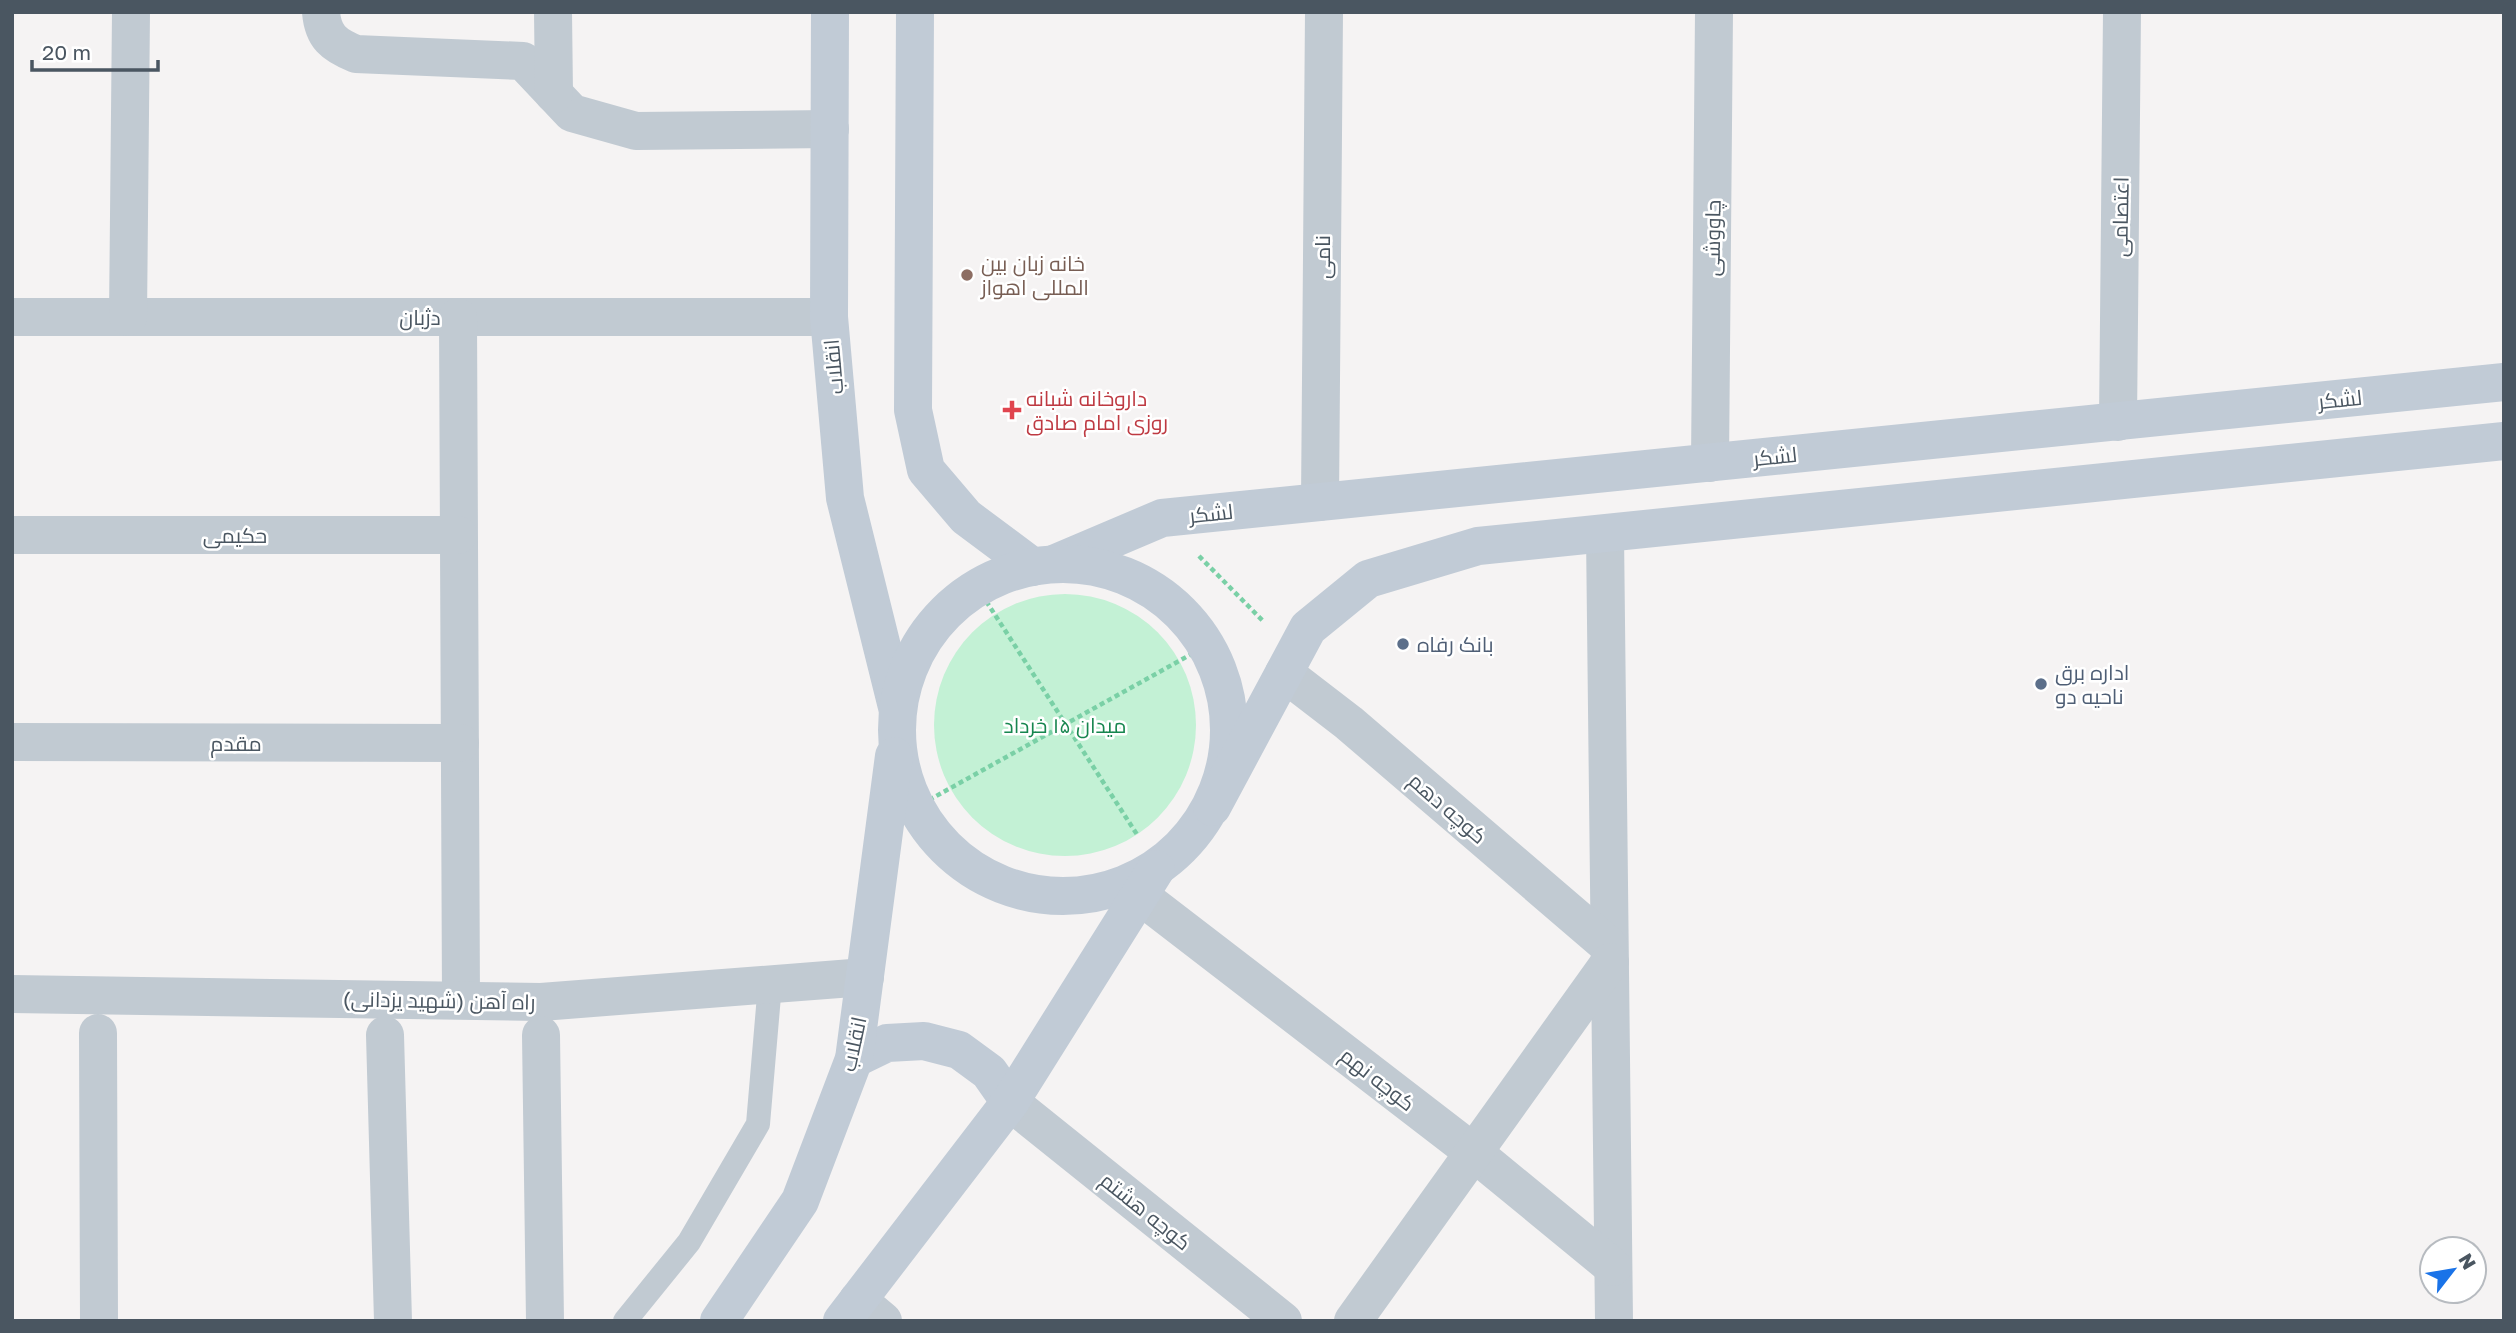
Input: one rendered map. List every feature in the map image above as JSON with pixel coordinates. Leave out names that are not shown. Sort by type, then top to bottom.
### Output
[{"type":"main road","name":"انقلاب","points":[[719,1321],[800,1200],[854,1059],[898,726],[845,498],[829,317],[830,12]]},
{"type":"main road","points":[[915,12],[913,410],[926,470],[966,517],[1044,565],[1099,567],[1140,582],[1175,607],[1206,646],[1222,680],[1230,723],[1227,766],[1212,807]]},
{"type":"main road","name":"لشکر","points":[[898,726],[901,694],[915,652],[940,617],[977,587],[1013,571],[1044,565],[1162,518],[2504,382]]},
{"type":"main road","points":[[898,726],[904,780],[923,819],[951,853],[986,878],[1028,893],[1071,897],[1114,890],[1145,867],[1187,843],[1212,807],[1308,628],[1368,579],[1478,546],[2504,441]]},
{"type":"main road","points":[[861,1314],[1010,1102],[1145,867]]},
{"type":"main road","points":[[854,1059],[887,1043],[924,1041],[959,1050],[989,1072],[1010,1102]]},
{"type":"street","points":[[128,317],[131,12]]},
{"type":"street","points":[[321,12],[322,27],[335,46],[356,54],[523,61],[572,113],[635,131],[830,129]]},
{"type":"street","points":[[553,12],[554,94]]},
{"type":"street","name":"نامی","points":[[1320,502],[1324,12]]},
{"type":"street","name":"چاووشی","points":[[1710,463],[1714,12]]},
{"type":"street","name":"اعتصامی","points":[[2118,422],[2122,12]]},
{"type":"street","name":"دژبان","points":[[12,317],[829,317]]},
{"type":"street","points":[[458,317],[461,1000]]},
{"type":"street","points":[[1605,534],[1614,1321]]},
{"type":"street","name":"حکیمی","points":[[12,535],[458,535]]},
{"type":"street","name":"کوچه دهم","points":[[1289,663],[1349,723],[1610,954]]},
{"type":"street","name":"مقدم","points":[[12,742],[460,743]]},
{"type":"street","name":"کوچه نهم","points":[[1145,867],[1473,1152],[1614,1267]]},
{"type":"street","points":[[1353,1321],[1610,954]]},
{"type":"street","name":"راه آهن (شهید یزدانی)","points":[[12,994],[541,1002],[865,976]]},
{"type":"street","points":[[98,1032],[99,1321]]},
{"type":"street","points":[[385,1035],[393,1321]]},
{"type":"street","points":[[541,1035],[545,1321]]},
{"type":"street","name":"کوچه هشتم","points":[[1010,1102],[1283,1321]]},
{"type":"lane","points":[[625,1321],[689,1242],[758,1124],[770,984]]},
{"type":"path","points":[[1162,518],[1289,663]]},
{"type":"path","points":[[977,587],[1066,723],[1145,867]]},
{"type":"path","points":[[917,807],[1206,646]]},
{"type":"green space","name":"میدان ۱۵ خرداد","points":[[1065,594],[1091,596],[1115,604],[1138,616],[1158,632],[1174,652],[1186,675],[1194,699],[1194,751],[1186,775],[1174,798],[1158,818],[1138,834],[1115,846],[1091,854],[1065,856],[1039,854],[1015,846],[992,834],[972,818],[956,798],[944,775],[936,751],[934,725],[936,699],[944,675],[956,652],[972,632],[992,616],[1015,604],[1039,596]]},
{"type":"place","name":"خانه زبان بین المللی اهواز","points":[[967,275]]},
{"type":"place","name":"داروخانه شبانه روزی امام صادق","points":[[1012,410]]},
{"type":"place","name":"بانک رفاه","points":[[1403,644]]},
{"type":"place","name":"اداره برق ناحیه دو","points":[[2041,684]]}]
